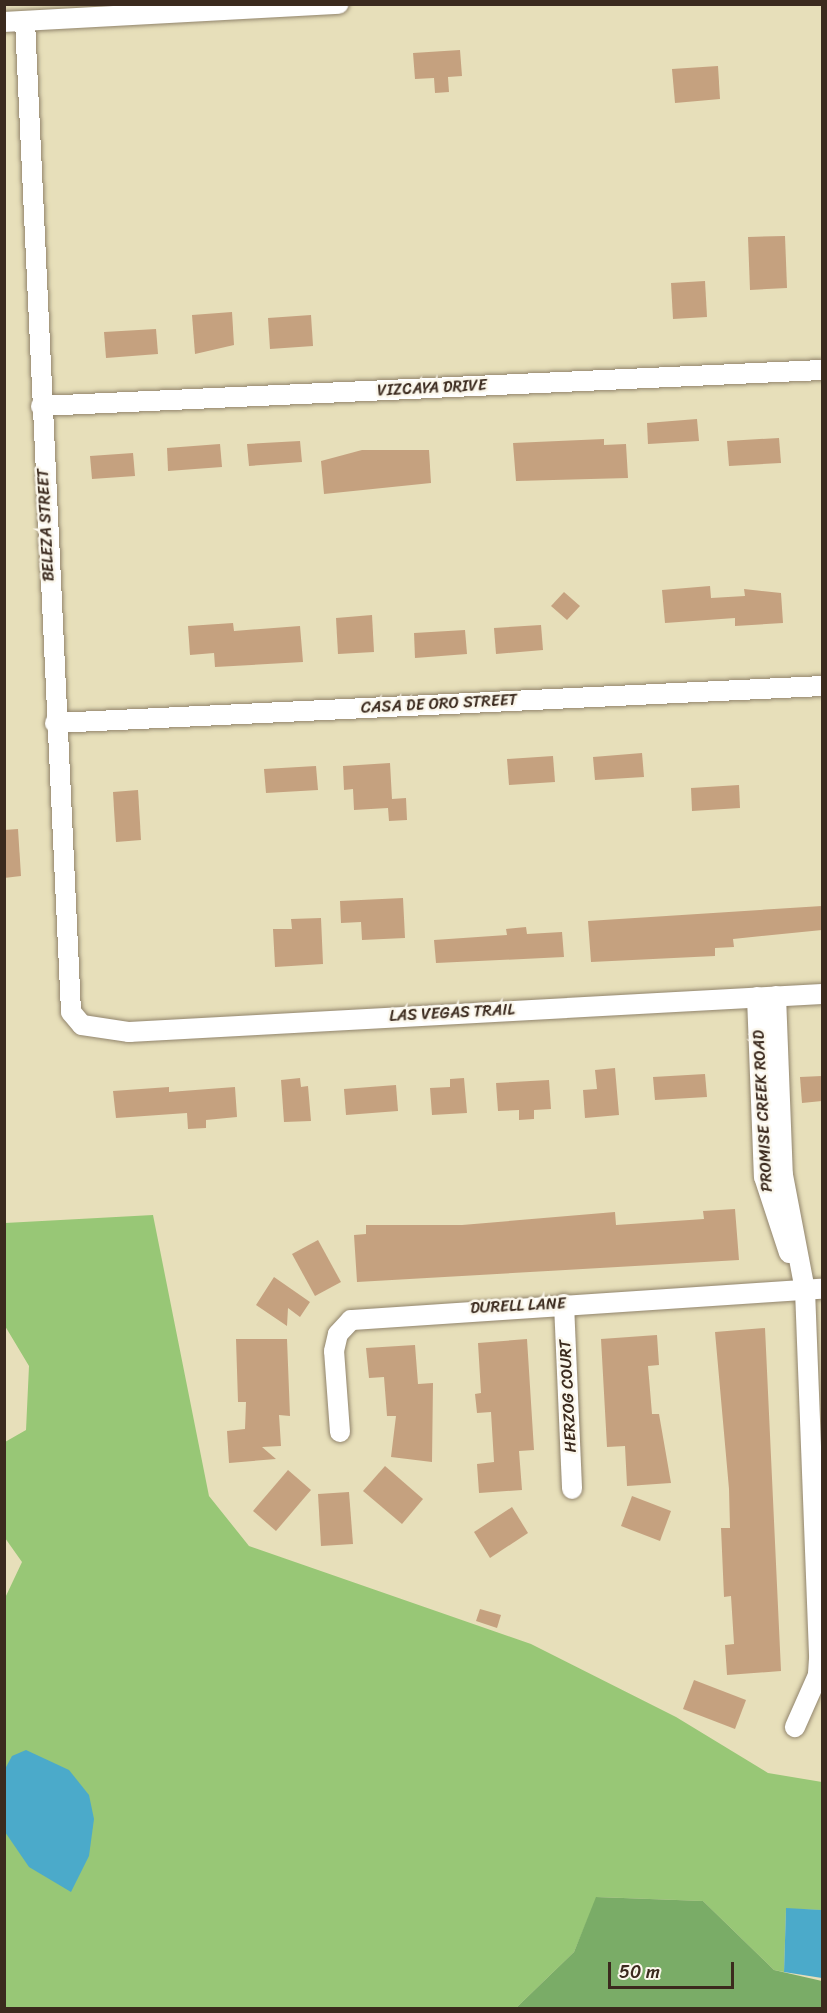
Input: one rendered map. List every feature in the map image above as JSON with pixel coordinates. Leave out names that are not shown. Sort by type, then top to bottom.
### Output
[{"type":"street","points":[[4,22],[25,21],[57,12],[339,4]]},
{"type":"street","name":"BELEZA STREET","points":[[25,21],[67,994],[71,1012],[82,1025]]},
{"type":"street","name":"VIZCAYA DRIVE","points":[[41,406],[822,370]]},
{"type":"street","name":"CASA DE ORO STREET","points":[[55,723],[822,686]]},
{"type":"street","name":"LAS VEGAS TRAIL","points":[[82,1025],[129,1032],[822,993]]},
{"type":"street","name":"PROMISE CREEK ROAD","points":[[766,996],[766,1194],[814,1290],[819,1659],[818,1675],[795,1727]]},
{"type":"street","name":"DURELL LANE","points":[[340,1432],[334,1351],[338,1334],[351,1320],[564,1304],[814,1290]]},
{"type":"street","name":"HERZOG COURT","points":[[564,1304],[572,1489]]},
{"type":"green space","points":[[153,1215],[209,1496],[249,1546],[531,1644],[676,1717],[768,1773],[822,1782],[822,1910],[786,1909],[784,1972],[774,1970],[703,1901],[597,1897],[574,1952],[516,2008],[5,2008],[5,1598],[22,1562],[5,1538],[5,1442],[26,1430],[29,1366],[5,1326],[5,1223]]},
{"type":"green space","points":[[596,1897],[703,1901],[774,1970],[822,1981],[822,2008],[516,2008],[574,1952]]},
{"type":"water","points":[[26,1750],[69,1770],[89,1795],[94,1819],[89,1856],[71,1892],[29,1867],[5,1832],[5,1769],[12,1756]]},
{"type":"water","points":[[786,1908],[822,1910],[822,1978],[784,1972]]},
{"type":"building","points":[[460,50],[462,76],[448,77],[449,92],[435,93],[434,78],[415,79],[413,53]]},
{"type":"building","points":[[718,66],[720,99],[675,103],[672,69]]},
{"type":"building","points":[[785,236],[787,288],[750,290],[748,237]]},
{"type":"building","points":[[705,281],[707,317],[673,319],[671,283]]},
{"type":"building","points":[[232,312],[234,345],[195,354],[192,315]]},
{"type":"building","points":[[311,315],[313,346],[270,349],[268,318]]},
{"type":"building","points":[[156,329],[158,354],[106,358],[104,332]]},
{"type":"building","points":[[697,419],[699,441],[648,444],[647,423]]},
{"type":"building","points":[[779,438],[781,463],[729,466],[727,441]]},
{"type":"building","points":[[604,439],[604,445],[626,444],[628,478],[516,481],[513,443]]},
{"type":"building","points":[[300,441],[302,462],[249,466],[247,444]]},
{"type":"building","points":[[220,444],[222,467],[168,471],[167,448]]},
{"type":"building","points":[[362,450],[429,450],[431,483],[324,494],[321,461]]},
{"type":"building","points":[[133,453],[135,476],[92,479],[90,456]]},
{"type":"building","points":[[710,586],[711,598],[745,596],[744,589],[781,593],[783,623],[735,626],[735,618],[665,623],[662,590]]},
{"type":"building","points":[[564,592],[580,606],[567,620],[551,606]]},
{"type":"building","points":[[372,615],[374,652],[338,654],[336,618]]},
{"type":"building","points":[[233,623],[234,631],[300,626],[303,662],[215,667],[214,653],[190,655],[188,626]]},
{"type":"building","points":[[541,625],[543,650],[496,654],[494,628]]},
{"type":"building","points":[[465,630],[467,654],[415,658],[414,633]]},
{"type":"building","points":[[642,753],[644,777],[595,780],[593,757]]},
{"type":"building","points":[[553,756],[555,782],[509,785],[507,759]]},
{"type":"building","points":[[390,763],[392,799],[406,798],[407,820],[389,821],[388,808],[354,810],[353,789],[344,790],[343,766]]},
{"type":"building","points":[[316,766],[318,790],[266,793],[264,769]]},
{"type":"building","points":[[739,785],[740,808],[692,811],[691,788]]},
{"type":"building","points":[[138,790],[141,840],[116,842],[113,792]]},
{"type":"building","points":[[18,829],[21,876],[4,878],[4,830]]},
{"type":"building","points":[[403,898],[405,938],[362,940],[361,922],[341,923],[340,901]]},
{"type":"building","points":[[822,906],[822,930],[733,939],[734,947],[715,948],[715,956],[591,962],[588,921]]},
{"type":"building","points":[[321,918],[323,964],[275,967],[273,929],[292,929],[291,919]]},
{"type":"building","points":[[526,927],[527,934],[562,932],[564,957],[436,963],[434,940],[507,935],[506,929]]},
{"type":"building","points":[[615,1068],[619,1115],[585,1118],[583,1090],[597,1089],[595,1070]]},
{"type":"building","points":[[705,1074],[707,1097],[655,1100],[653,1077]]},
{"type":"building","points":[[822,1076],[822,1101],[802,1103],[800,1077]]},
{"type":"building","points":[[300,1078],[301,1087],[308,1086],[311,1121],[284,1122],[281,1080]]},
{"type":"building","points":[[464,1078],[467,1113],[432,1115],[430,1088],[450,1087],[450,1079]]},
{"type":"building","points":[[549,1080],[551,1109],[534,1110],[534,1119],[519,1120],[519,1110],[498,1111],[496,1083]]},
{"type":"building","points":[[396,1085],[398,1111],[346,1115],[344,1089]]},
{"type":"building","points":[[169,1087],[169,1092],[235,1087],[237,1117],[206,1120],[206,1128],[188,1129],[187,1113],[116,1118],[113,1091]]},
{"type":"building","points":[[735,1209],[739,1260],[357,1282],[354,1235],[366,1234],[366,1225],[462,1225],[615,1212],[616,1225],[704,1219],[703,1211]]},
{"type":"building","points":[[318,1240],[341,1282],[315,1296],[292,1254]]},
{"type":"building","points":[[274,1277],[310,1302],[300,1317],[288,1308],[287,1326],[256,1305]]},
{"type":"building","points":[[765,1328],[781,1671],[727,1675],[725,1645],[734,1644],[731,1596],[724,1597],[721,1528],[730,1528],[729,1489],[715,1332]]},
{"type":"building","points":[[657,1335],[659,1365],[648,1366],[652,1414],[659,1414],[671,1483],[627,1486],[625,1446],[607,1447],[601,1339]]},
{"type":"building","points":[[236,1339],[287,1339],[290,1416],[279,1415],[281,1446],[262,1447],[276,1459],[229,1463],[227,1431],[245,1429],[246,1402],[238,1402]]},
{"type":"building","points":[[527,1339],[534,1450],[519,1451],[522,1490],[479,1493],[477,1464],[494,1462],[491,1412],[477,1413],[475,1394],[481,1393],[478,1343]]},
{"type":"building","points":[[415,1345],[418,1384],[433,1383],[432,1462],[391,1457],[396,1416],[387,1416],[384,1377],[369,1378],[366,1348]]},
{"type":"building","points":[[385,1466],[423,1499],[402,1524],[363,1491]]},
{"type":"building","points":[[288,1470],[311,1490],[276,1531],[253,1511]]},
{"type":"building","points":[[349,1492],[353,1544],[321,1546],[318,1494]]},
{"type":"building","points":[[632,1496],[671,1511],[660,1541],[621,1526]]},
{"type":"building","points":[[512,1507],[528,1533],[490,1558],[474,1532]]},
{"type":"building","points":[[480,1609],[501,1615],[497,1628],[476,1621]]},
{"type":"building","points":[[694,1680],[746,1700],[735,1729],[683,1709]]}]
